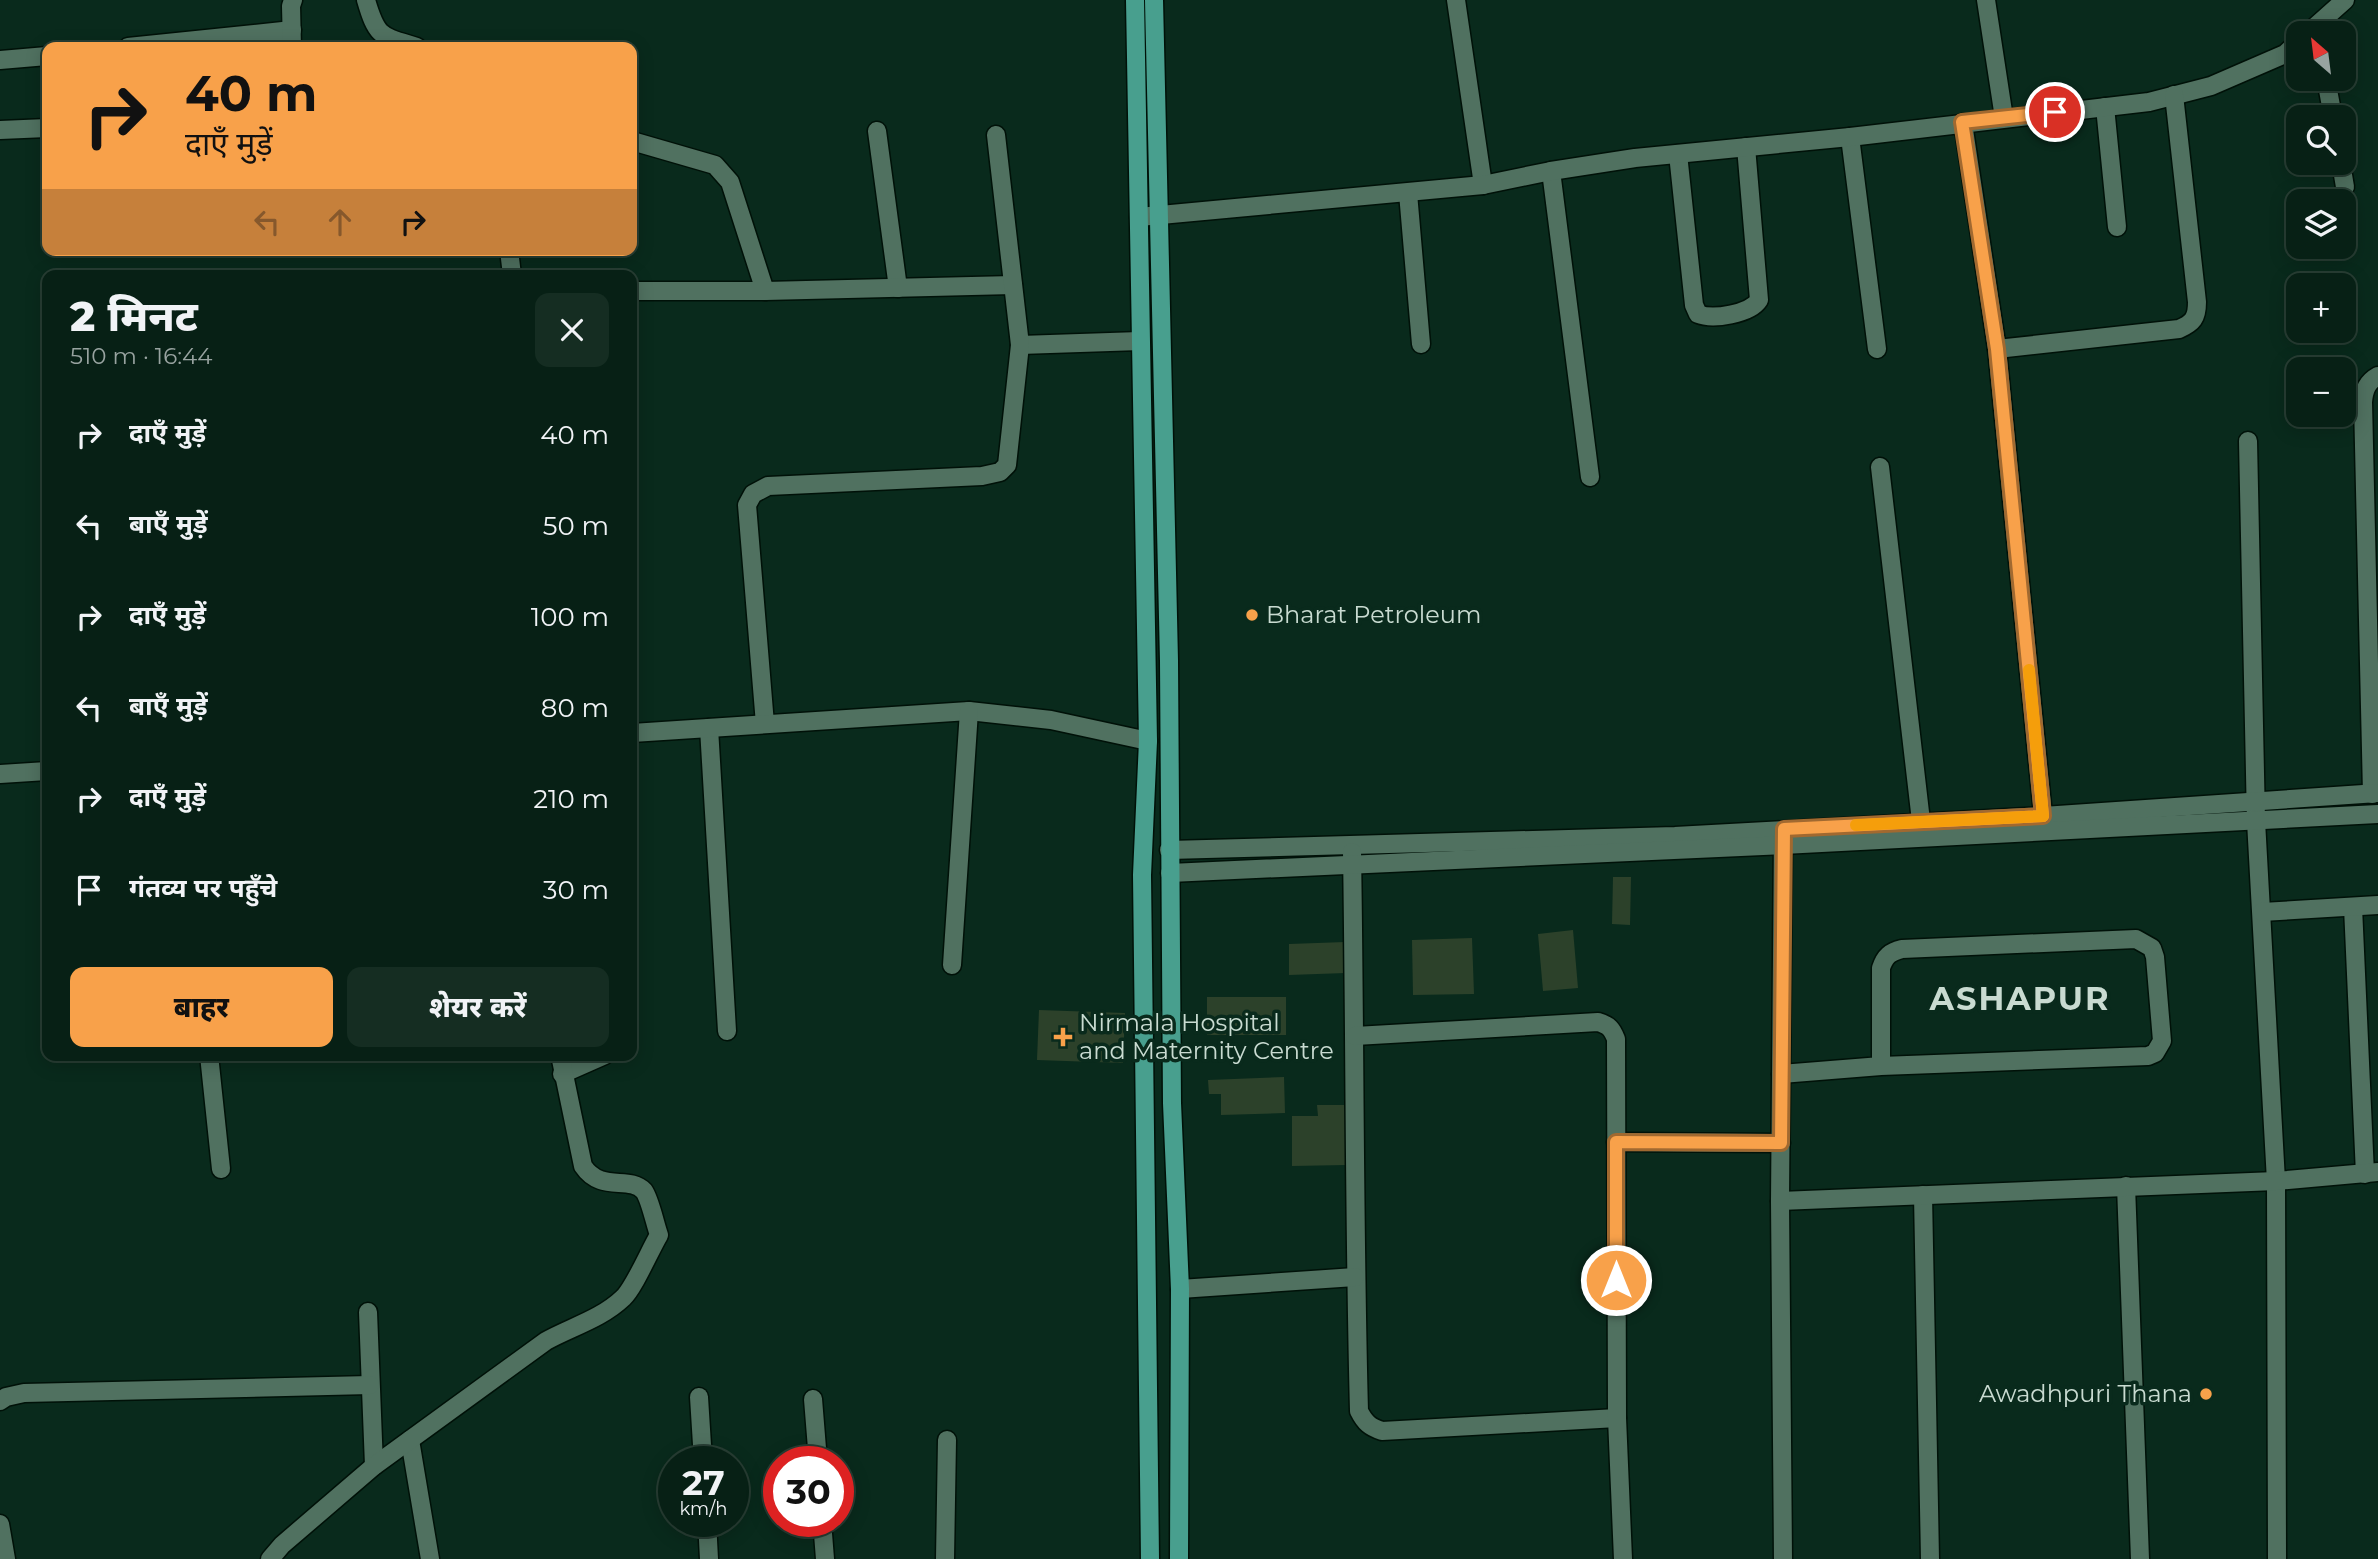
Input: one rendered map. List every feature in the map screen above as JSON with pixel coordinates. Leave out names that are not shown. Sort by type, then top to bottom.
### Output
[{"type":"main road","points":[[1135,0],[1148,741],[1142,889],[1150,1559]]},
{"type":"main road","points":[[1154,0],[1169,661],[1172,1103],[1180,1289],[1179,1559]]},
{"type":"main road","points":[[1149,1520],[1178,1521]]},
{"type":"street","points":[[230,42],[292,39],[293,0]]},
{"type":"street","points":[[366,0],[374,25],[384,37],[400,42]]},
{"type":"street","points":[[1456,0],[1483,185]]},
{"type":"street","points":[[1986,0],[2004,118]]},
{"type":"street","points":[[2324,21],[2345,0]]},
{"type":"street","points":[[1139,217],[1483,185],[1551,171],[1678,154],[2149,102],[2211,86],[2286,52]]},
{"type":"street","points":[[0,61],[42,57]]},
{"type":"street","points":[[1997,349],[2179,329],[2191,323],[2197,315],[2174,95]]},
{"type":"street","points":[[2105,107],[2117,227]]},
{"type":"street","points":[[1962,122],[1997,349],[2044,824]]},
{"type":"street","points":[[0,130],[42,128]]},
{"type":"street","points":[[877,131],[898,288]]},
{"type":"street","points":[[765,724],[747,505],[753,494],[768,486],[982,476],[1000,472],[1007,465],[1020,345],[996,135]]},
{"type":"street","points":[[1850,137],[1877,349]]},
{"type":"street","points":[[637,142],[715,165],[724,172],[730,182],[765,291]]},
{"type":"street","points":[[1678,154],[1694,305],[1698,314],[1706,317],[1748,311],[1755,307],[1759,300],[1746,147]]},
{"type":"street","points":[[1551,171],[1590,477]]},
{"type":"street","points":[[2343,175],[2345,187]]},
{"type":"street","points":[[1408,193],[1421,344]]},
{"type":"street","points":[[637,291],[1013,285]]},
{"type":"street","points":[[1020,345],[1140,341]]},
{"type":"street","points":[[1783,837],[1921,821],[2044,824],[2375,794],[2363,402],[2364,390],[2371,380],[2378,376]]},
{"type":"street","points":[[2248,441],[2256,821],[2276,1181],[2277,1559]]},
{"type":"street","points":[[1880,467],[1921,821]]},
{"type":"street","points":[[637,733],[970,711],[1051,720],[1148,741]]},
{"type":"street","points":[[952,965],[970,711]]},
{"type":"street","points":[[709,728],[727,1031]]},
{"type":"street","points":[[0,774],[42,771]]},
{"type":"street","points":[[1169,850],[1352,854],[2044,824],[2256,821],[2378,814]]},
{"type":"street","points":[[1783,837],[1780,1201],[1783,1559]]},
{"type":"street","points":[[1170,873],[1352,854]]},
{"type":"street","points":[[1352,854],[1355,1277],[1359,1411],[1370,1427],[1382,1431],[1617,1418]]},
{"type":"street","points":[[2262,912],[2378,905]]},
{"type":"street","points":[[1780,1201],[2276,1181],[2372,1173],[2353,907]]},
{"type":"street","points":[[1781,1074],[1881,1066],[2148,1056],[2155,1053],[2162,1041],[2152,948],[2136,939],[1892,951],[1884,958],[1881,968],[1881,1066]]},
{"type":"street","points":[[1355,1036],[1598,1023],[1606,1024],[1613,1030],[1616,1039],[1617,1418],[1623,1559]]},
{"type":"street","points":[[210,1061],[221,1169]]},
{"type":"street","points":[[270,1559],[282,1545],[374,1466],[546,1341],[582,1325],[625,1297],[659,1235],[645,1192],[637,1187],[598,1180],[589,1175],[583,1166],[561,1061]]},
{"type":"street","points":[[562,1073],[591,1061]]},
{"type":"street","points":[[1616,1142],[1781,1143]]},
{"type":"street","points":[[2126,1186],[2140,1559]]},
{"type":"street","points":[[1923,1195],[1930,1559]]},
{"type":"street","points":[[1180,1289],[1355,1277]]},
{"type":"street","points":[[368,1312],[374,1466]]},
{"type":"street","points":[[0,1401],[24,1393],[370,1385]]},
{"type":"street","points":[[699,1397],[702,1446]]},
{"type":"street","points":[[813,1399],[816,1446]]},
{"type":"street","points":[[410,1440],[430,1559]]},
{"type":"street","points":[[945,1559],[947,1440]]},
{"type":"street","points":[[0,1524],[6,1559]]},
{"type":"street","points":[[708,1537],[709,1559]]},
{"type":"street","points":[[823,1537],[825,1559]]},
{"type":"building","points":[[1613,877],[1631,877],[1630,925],[1612,924]]},
{"type":"building","points":[[1573,930],[1578,988],[1543,991],[1538,934]]},
{"type":"building","points":[[1472,938],[1474,994],[1413,995],[1412,940]]},
{"type":"building","points":[[1345,942],[1346,973],[1289,975],[1289,944]]},
{"type":"building","points":[[1207,997],[1286,997],[1286,1035],[1207,1035]]},
{"type":"building","points":[[1039,1010],[1125,1013],[1123,1063],[1037,1060]]},
{"type":"building","points":[[1284,1077],[1285,1113],[1221,1115],[1221,1094],[1209,1094],[1208,1080]]},
{"type":"building","points":[[1317,1105],[1346,1105],[1346,1165],[1292,1166],[1292,1116],[1318,1116]]},
{"type":"slow traffic","points":[[1856,825],[2043,816],[2029,670]]},
{"type":"place","name":"Bharat Petroleum","points":[[1252,615]]},
{"type":"place","name":"Nirmala Hospital and Maternity Centre","points":[[1063,1037]]},
{"type":"place","name":"Awadhpuri Thana","points":[[2206,1394]]},
{"type":"district","name":"ASHAPUR","points":[[2020,999]]},
{"type":"route","points":[[1616,1280],[1616,1142],[1781,1143],[1784,829],[2043,816],[1997,349],[1962,122],[2055,112]]}]
